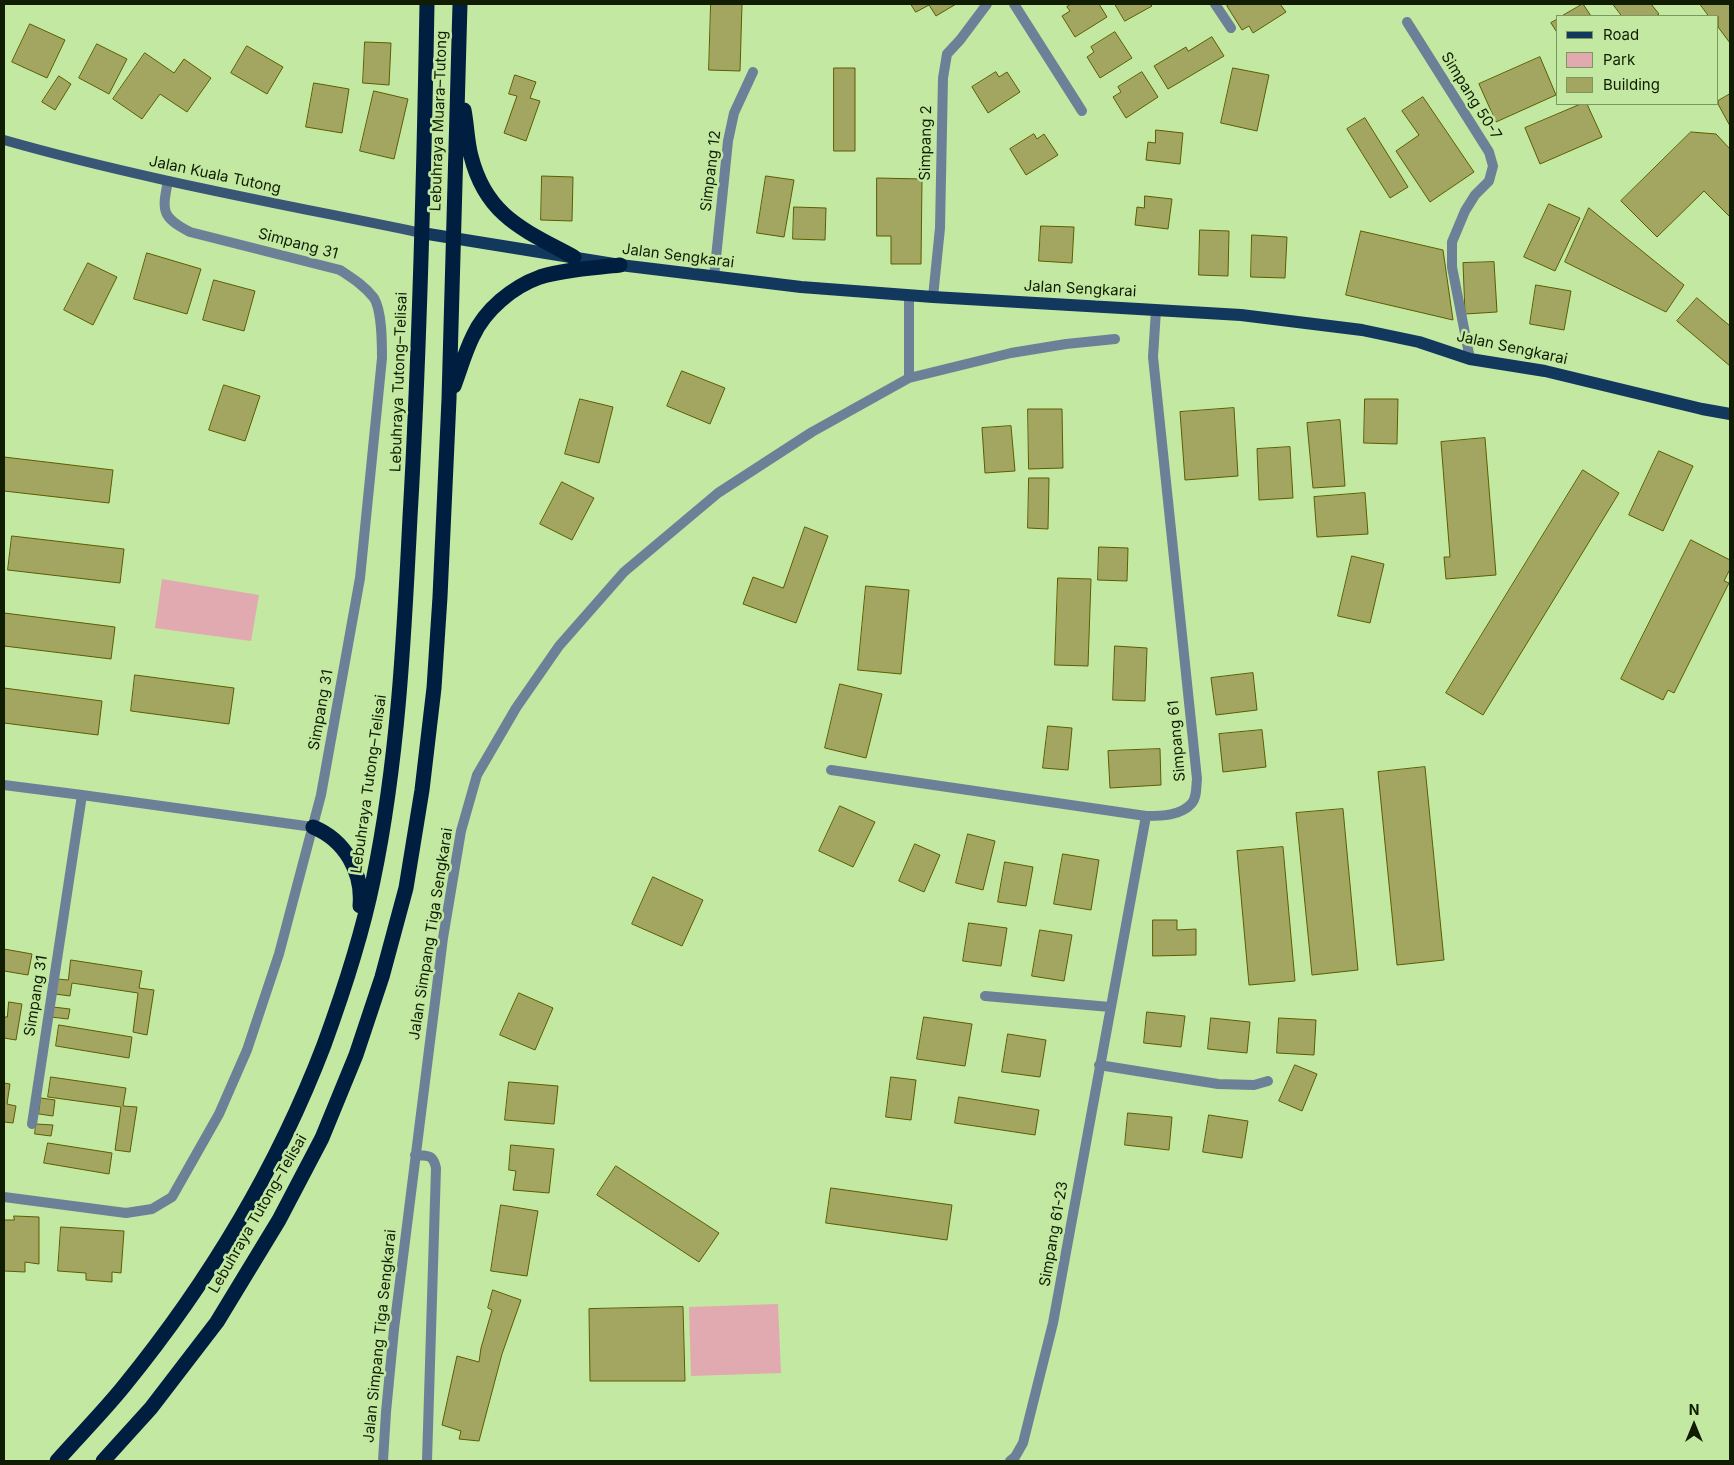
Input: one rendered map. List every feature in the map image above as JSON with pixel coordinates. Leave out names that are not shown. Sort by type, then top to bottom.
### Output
[{"type":"highway","name":"Lebuhraya Muara–Tutong","points":[[422,233],[427,4]]},
{"type":"highway","name":"Lebuhraya Muara–Tutong","points":[[454,238],[460,4]]},
{"type":"highway","points":[[458,66],[470,153],[475,170],[488,197],[500,212],[522,229],[574,257]]},
{"type":"highway","name":"Lebuhraya Tutong–Telisai","points":[[56,1461],[123,1387],[188,1301],[249,1204],[290,1125],[324,1045],[349,970],[373,883],[389,785],[399,694],[417,398],[422,233]]},
{"type":"highway","name":"Lebuhraya Tutong–Telisai","points":[[103,1461],[150,1408],[217,1322],[279,1220],[322,1138],[356,1055],[382,977],[406,888],[427,753],[436,652],[449,399],[454,238]]},
{"type":"highway","points":[[449,399],[476,329],[484,317],[516,289],[540,278],[579,269],[620,265]]},
{"type":"highway","points":[[313,827],[325,832],[344,851],[355,867],[360,880],[362,892],[349,970]]},
{"type":"main road","name":"Jalan Sengkarai","points":[[422,233],[620,265],[801,287],[933,297],[1241,315],[1362,330],[1420,342],[1470,359],[1545,371],[1730,414]]},
{"type":"street","name":"Simpang 2","points":[[933,297],[940,228],[943,78],[947,54],[987,4]]},
{"type":"street","points":[[1014,4],[1082,111]]},
{"type":"street","points":[[1216,4],[1231,28]]},
{"type":"street","name":"Simpang 50-7","points":[[1406,22],[1489,152],[1493,166],[1489,181],[1475,195],[1465,211],[1452,242],[1452,266],[1470,359]]},
{"type":"street","name":"Simpang 12","points":[[714,277],[728,142],[734,113],[753,72]]},
{"type":"street","name":"Jalan Kuala Tutong","points":[[4,140],[52,154],[168,181],[422,233]]},
{"type":"street","name":"Simpang 31","points":[[4,1197],[126,1213],[152,1209],[172,1197],[219,1114],[247,1050],[278,954],[321,794],[360,578],[382,358],[381,326],[375,300],[359,282],[340,270],[190,232],[176,225],[167,216],[164,204],[168,181]]},
{"type":"street","points":[[909,295],[909,378]]},
{"type":"street","name":"Simpang 61","points":[[831,770],[1146,816],[1163,816],[1177,812],[1191,804],[1196,794],[1197,779],[1153,357],[1156,310]]},
{"type":"street","name":"Jalan Simpang Tiga Sengkarai","points":[[384,1461],[386,1412],[394,1329],[442,938],[460,831],[477,776],[516,708],[559,646],[624,572],[718,492],[812,432],[909,378],[1011,353],[1066,344],[1115,340]]},
{"type":"street","points":[[4,785],[313,827]]},
{"type":"street","name":"Simpang 31","points":[[32,1124],[82,795]]},
{"type":"street","name":"Simpang 61-23","points":[[1010,1461],[1015,1457],[1023,1443],[1053,1323],[1146,816]]},
{"type":"street","points":[[985,996],[1110,1007]]},
{"type":"street","points":[[1099,1065],[1218,1084],[1254,1085],[1268,1080]]},
{"type":"street","points":[[415,1155],[430,1156],[434,1160],[436,1168],[427,1461]]},
{"type":"green space","points":[[162,579],[259,595],[251,641],[155,628]]},
{"type":"green space","points":[[778,1304],[781,1373],[691,1376],[689,1307]]},
{"type":"building","points":[[711,4],[742,4],[740,71],[709,70]]},
{"type":"building","points":[[911,4],[956,4],[936,16],[929,5],[916,12]]},
{"type":"building","points":[[1071,4],[1099,4],[1107,17],[1075,37],[1062,16],[1070,11],[1067,7]]},
{"type":"building","points":[[1115,4],[1150,4],[1152,6],[1125,21]]},
{"type":"building","points":[[1230,4],[1280,4],[1286,12],[1253,33],[1249,26],[1242,30],[1227,6]]},
{"type":"building","points":[[1583,4],[1590,15],[1564,15]]},
{"type":"building","points":[[1613,4],[1651,4],[1659,14],[1658,15],[1621,15]]},
{"type":"building","points":[[1700,4],[1730,4],[1730,43],[1719,28],[1719,15],[1708,15]]},
{"type":"building","points":[[1556,20],[1556,31],[1551,23]]},
{"type":"building","points":[[30,24],[65,40],[47,78],[12,62]]},
{"type":"building","points":[[1115,32],[1132,58],[1100,78],[1087,57],[1094,52],[1091,47]]},
{"type":"building","points":[[1212,37],[1224,56],[1168,89],[1154,66],[1186,47],[1188,51]]},
{"type":"building","points":[[365,42],[391,43],[389,85],[363,83]]},
{"type":"building","points":[[97,44],[127,59],[109,94],[79,78]]},
{"type":"building","points":[[247,46],[283,67],[267,94],[231,73]]},
{"type":"building","points":[[145,53],[174,73],[184,59],[211,78],[187,112],[160,94],[142,119],[113,99]]},
{"type":"building","points":[[1540,57],[1556,95],[1496,122],[1479,84]]},
{"type":"building","points":[[834,68],[855,68],[855,151],[834,151]]},
{"type":"building","points":[[1233,68],[1269,75],[1257,131],[1221,123]]},
{"type":"building","points":[[996,72],[999,77],[1007,72],[1020,92],[988,113],[972,87]]},
{"type":"building","points":[[1142,72],[1158,97],[1126,118],[1113,97],[1121,92],[1118,87]]},
{"type":"building","points":[[515,75],[536,82],[530,98],[540,101],[526,141],[504,133],[517,96],[509,94]]},
{"type":"building","points":[[59,76],[71,84],[55,110],[42,102]]},
{"type":"building","points":[[314,83],[349,89],[342,133],[306,127]]},
{"type":"building","points":[[374,91],[408,99],[394,159],[360,151]]},
{"type":"building","points":[[1730,94],[1730,126],[1719,105],[1719,100]]},
{"type":"building","points":[[1423,97],[1474,172],[1430,202],[1396,151],[1419,135],[1402,111]]},
{"type":"building","points":[[1579,105],[1587,105],[1602,137],[1540,164],[1525,128]]},
{"type":"building","points":[[1365,118],[1408,187],[1390,198],[1347,129]]},
{"type":"building","points":[[1156,130],[1183,133],[1180,164],[1146,160],[1148,142],[1155,143]]},
{"type":"building","points":[[1691,132],[1716,134],[1730,149],[1730,217],[1704,191],[1657,237],[1621,201]]},
{"type":"building","points":[[1034,134],[1037,139],[1044,134],[1058,155],[1026,175],[1010,149]]},
{"type":"building","points":[[542,176],[573,177],[572,221],[541,220]]},
{"type":"building","points":[[766,176],[794,180],[784,237],[757,233]]},
{"type":"building","points":[[877,178],[922,179],[921,264],[891,264],[891,236],[877,236]]},
{"type":"building","points":[[1145,196],[1172,199],[1168,229],[1135,225],[1137,207],[1144,208]]},
{"type":"building","points":[[1549,204],[1580,218],[1555,271],[1524,257]]},
{"type":"building","points":[[794,207],[826,208],[825,240],[793,239]]},
{"type":"building","points":[[1589,208],[1684,285],[1666,312],[1565,262]]},
{"type":"building","points":[[1041,226],[1074,227],[1072,263],[1039,261]]},
{"type":"building","points":[[1200,230],[1229,231],[1228,276],[1199,275]]},
{"type":"building","points":[[1361,231],[1443,250],[1453,320],[1346,295]]},
{"type":"building","points":[[1252,235],[1287,237],[1285,278],[1251,277]]},
{"type":"building","points":[[147,253],[201,269],[187,314],[134,299]]},
{"type":"building","points":[[1494,262],[1497,312],[1465,314],[1463,263]]},
{"type":"building","points":[[88,263],[117,277],[93,325],[64,310]]},
{"type":"building","points":[[214,280],[255,291],[244,331],[203,320]]},
{"type":"building","points":[[1536,285],[1571,291],[1564,330],[1530,324]]},
{"type":"building","points":[[1697,298],[1730,326],[1730,366],[1677,321]]},
{"type":"building","points":[[682,371],[725,388],[710,424],[667,406]]},
{"type":"building","points":[[224,385],[260,396],[245,441],[209,430]]},
{"type":"building","points":[[580,399],[613,407],[599,463],[565,454]]},
{"type":"building","points":[[1365,399],[1398,399],[1397,444],[1364,443]]},
{"type":"building","points":[[1234,408],[1238,476],[1185,480],[1180,412]]},
{"type":"building","points":[[1028,409],[1062,409],[1063,468],[1029,469]]},
{"type":"building","points":[[1340,420],[1345,486],[1313,488],[1307,423]]},
{"type":"building","points":[[1011,426],[1015,471],[985,473],[982,428]]},
{"type":"building","points":[[1485,438],[1496,575],[1446,579],[1444,557],[1450,557],[1441,442]]},
{"type":"building","points":[[1290,447],[1293,498],[1259,500],[1257,449]]},
{"type":"building","points":[[1659,451],[1693,466],[1663,531],[1629,515]]},
{"type":"building","points":[[4,457],[113,470],[109,503],[4,491]]},
{"type":"building","points":[[1583,470],[1619,493],[1483,715],[1446,693]]},
{"type":"building","points":[[1029,478],[1049,478],[1048,529],[1028,528]]},
{"type":"building","points":[[562,482],[594,498],[572,540],[540,524]]},
{"type":"building","points":[[1365,493],[1368,534],[1317,537],[1314,497]]},
{"type":"building","points":[[805,527],[828,536],[796,623],[743,604],[753,577],[783,588]]},
{"type":"building","points":[[12,536],[124,549],[120,583],[8,570]]},
{"type":"building","points":[[1691,540],[1730,560],[1730,569],[1724,581],[1729,583],[1674,693],[1668,690],[1663,700],[1621,679]]},
{"type":"building","points":[[1099,547],[1128,548],[1127,581],[1098,580]]},
{"type":"building","points":[[1352,556],[1384,564],[1370,623],[1338,616]]},
{"type":"building","points":[[1058,578],[1091,579],[1088,666],[1055,665]]},
{"type":"building","points":[[866,586],[909,590],[901,674],[858,670]]},
{"type":"building","points":[[4,613],[115,627],[111,659],[4,646]]},
{"type":"building","points":[[1115,646],[1147,648],[1145,701],[1113,700]]},
{"type":"building","points":[[1253,673],[1257,710],[1216,715],[1211,678]]},
{"type":"building","points":[[135,675],[234,688],[229,724],[131,711]]},
{"type":"building","points":[[840,684],[882,694],[866,758],[825,748]]},
{"type":"building","points":[[4,688],[102,701],[98,735],[4,723]]},
{"type":"building","points":[[1048,726],[1072,728],[1068,770],[1043,768]]},
{"type":"building","points":[[1262,730],[1266,767],[1223,772],[1219,734]]},
{"type":"building","points":[[1160,749],[1161,785],[1110,788],[1108,751]]},
{"type":"building","points":[[1425,767],[1444,960],[1397,965],[1378,772]]},
{"type":"building","points":[[840,806],[875,822],[853,867],[819,851]]},
{"type":"building","points":[[1343,809],[1358,970],[1312,975],[1296,813]]},
{"type":"building","points":[[968,834],[995,841],[983,890],[956,883]]},
{"type":"building","points":[[915,844],[940,855],[924,892],[899,881]]},
{"type":"building","points":[[1283,847],[1295,981],[1249,985],[1237,851]]},
{"type":"building","points":[[1063,854],[1099,860],[1091,910],[1054,904]]},
{"type":"building","points":[[1005,862],[1033,867],[1026,906],[998,902]]},
{"type":"building","points":[[653,877],[703,900],[682,946],[632,924]]},
{"type":"building","points":[[1153,920],[1177,920],[1177,930],[1196,929],[1196,955],[1153,956]]},
{"type":"building","points":[[969,923],[1007,928],[1001,966],[963,961]]},
{"type":"building","points":[[1040,930],[1072,935],[1064,981],[1032,976]]},
{"type":"building","points":[[4,949],[32,954],[28,975],[4,971]]},
{"type":"building","points":[[71,960],[142,971],[139,988],[154,990],[147,1035],[133,1032],[138,993],[72,983],[70,996],[55,994],[57,979],[68,980]]},
{"type":"building","points":[[519,993],[553,1008],[535,1050],[500,1035]]},
{"type":"building","points":[[9,1002],[22,1004],[16,1040],[4,1038],[4,1017],[7,1017]]},
{"type":"building","points":[[53,1007],[70,1009],[68,1019],[51,1017]]},
{"type":"building","points":[[1147,1012],[1185,1016],[1181,1047],[1144,1043]]},
{"type":"building","points":[[924,1017],[972,1024],[965,1066],[917,1059]]},
{"type":"building","points":[[1211,1018],[1250,1022],[1247,1053],[1208,1049]]},
{"type":"building","points":[[1279,1018],[1316,1020],[1314,1055],[1277,1053]]},
{"type":"building","points":[[59,1025],[132,1037],[129,1058],[56,1046]]},
{"type":"building","points":[[1008,1034],[1046,1040],[1040,1077],[1002,1072]]},
{"type":"building","points":[[1295,1065],[1317,1074],[1302,1111],[1279,1101]]},
{"type":"building","points":[[51,1077],[126,1088],[123,1106],[137,1107],[130,1152],[115,1150],[121,1107],[48,1097]]},
{"type":"building","points":[[891,1077],[916,1080],[911,1120],[886,1117]]},
{"type":"building","points":[[509,1082],[558,1086],[554,1124],[505,1120]]},
{"type":"building","points":[[4,1083],[10,1084],[7,1104],[16,1106],[13,1123],[4,1122]]},
{"type":"building","points":[[959,1097],[1039,1110],[1035,1135],[955,1123]]},
{"type":"building","points":[[41,1098],[55,1100],[53,1116],[39,1114]]},
{"type":"building","points":[[1128,1113],[1172,1117],[1169,1150],[1125,1145]]},
{"type":"building","points":[[1209,1115],[1248,1121],[1242,1158],[1203,1152]]},
{"type":"building","points":[[36,1124],[53,1125],[51,1136],[35,1134]]},
{"type":"building","points":[[48,1143],[112,1153],[109,1174],[44,1163]]},
{"type":"building","points":[[511,1145],[554,1149],[549,1193],[513,1190],[516,1171],[509,1170]]},
{"type":"building","points":[[616,1166],[719,1233],[699,1262],[597,1195]]},
{"type":"building","points":[[831,1188],[952,1205],[947,1240],[826,1223]]},
{"type":"building","points":[[501,1205],[538,1211],[527,1276],[491,1271]]},
{"type":"building","points":[[14,1216],[39,1217],[39,1264],[25,1262],[25,1272],[4,1271],[4,1220],[14,1220]]},
{"type":"building","points":[[61,1227],[124,1231],[121,1273],[112,1272],[112,1282],[86,1280],[86,1273],[58,1271]]},
{"type":"building","points":[[493,1290],[521,1300],[502,1354],[479,1441],[459,1439],[461,1431],[442,1425],[457,1356],[479,1362],[492,1310],[488,1308]]},
{"type":"building","points":[[683,1307],[685,1381],[590,1381],[589,1309]]}]
